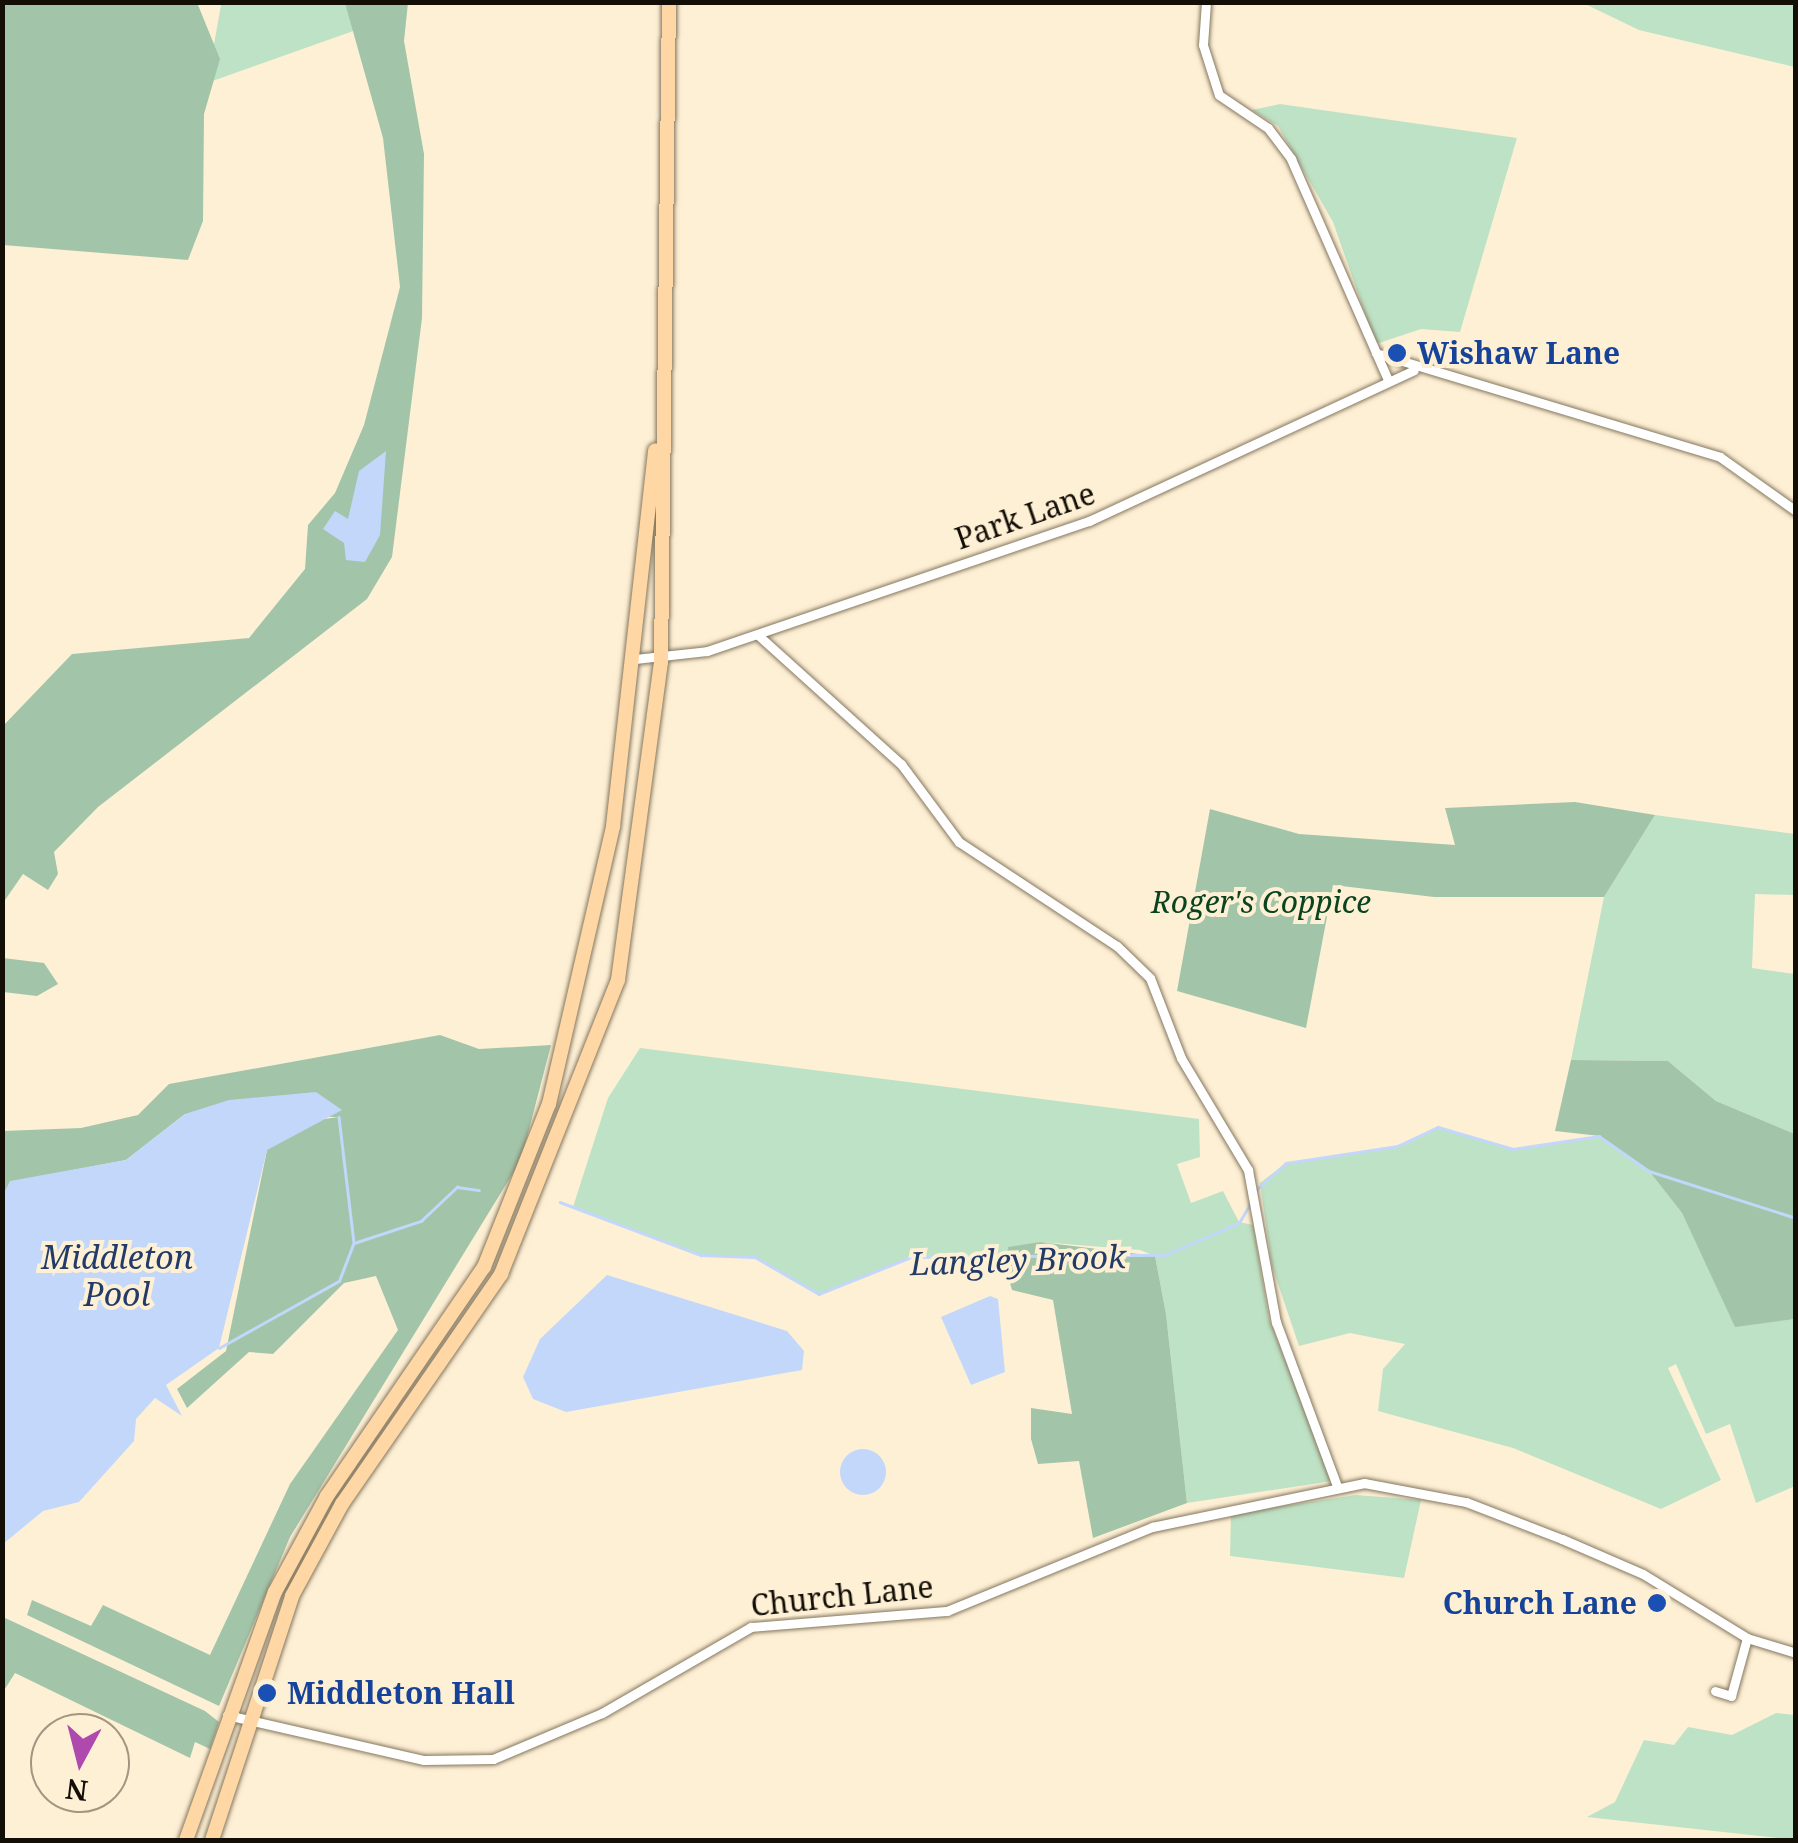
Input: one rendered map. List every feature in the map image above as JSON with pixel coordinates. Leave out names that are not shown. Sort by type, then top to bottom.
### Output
[{"type":"main road","points":[[212,1840],[246,1722],[316,1549],[502,1274],[568,1122],[618,980],[661,662],[669,2]]},
{"type":"main road","points":[[186,1840],[227,1715],[300,1543],[457,1312],[529,1164],[598,911],[635,660],[664,360]]},
{"type":"street","points":[[1206,2],[1204,46],[1218,95],[1268,128],[1291,159],[1388,380]]},
{"type":"street","points":[[1376,353],[1414,370],[1720,457],[1796,511]]},
{"type":"street","name":"Park Lane","points":[[635,660],[661,662],[758,635],[1089,522],[1414,370]]},
{"type":"street","points":[[758,635],[901,764],[959,842],[1117,946],[1150,978],[1180,1058],[1248,1170],[1276,1322],[1337,1486]]},
{"type":"street","name":"Church Lane","points":[[227,1715],[424,1760],[494,1758],[602,1713],[751,1627],[948,1611],[1152,1527],[1337,1486],[1379,1484],[1466,1502],[1643,1574],[1748,1638],[1796,1653]]},
{"type":"street","points":[[1716,1692],[1732,1696],[1748,1638]]},
{"type":"green space","points":[[2,3],[198,5],[220,59],[204,114],[203,221],[188,260],[3,245]]},
{"type":"green space","points":[[203,3],[389,3],[387,19],[207,83],[221,5]]},
{"type":"green space","points":[[345,3],[408,3],[404,41],[424,154],[422,318],[392,557],[367,599],[98,807],[54,852],[58,874],[48,890],[23,874],[3,903],[2,727],[72,654],[249,638],[305,569],[308,525],[335,493],[364,425],[400,287],[383,138]]},
{"type":"green space","points":[[1583,3],[1795,3],[1795,67],[1639,30]]},
{"type":"green space","points":[[1280,104],[1517,138],[1460,332],[1421,329],[1376,344],[1333,222],[1278,126],[1252,110]]},
{"type":"green space","name":"Roger's Coppice","points":[[1575,802],[1655,815],[1604,897],[1434,897],[1333,885],[1306,1028],[1177,991],[1210,809],[1299,834],[1455,845],[1445,808]]},
{"type":"green space","points":[[1655,815],[1795,834],[1795,895],[1755,894],[1752,968],[1795,974],[1795,1134],[1716,1101],[1668,1061],[1571,1060],[1604,897]]},
{"type":"green space","points":[[3,958],[44,963],[58,984],[37,996],[3,992]]},
{"type":"green space","points":[[440,1035],[479,1049],[551,1045],[521,1160],[290,1537],[219,1706],[27,1615],[32,1600],[91,1626],[103,1605],[210,1655],[290,1484],[398,1330],[376,1276],[344,1283],[273,1354],[249,1352],[187,1408],[177,1389],[226,1351],[267,1150],[305,1122],[338,1117],[185,1114],[126,1160],[10,1182],[3,1197],[3,1131],[81,1128],[138,1115],[169,1084]]},
{"type":"green space","points":[[640,1048],[1199,1119],[1200,1157],[1177,1164],[1191,1203],[1223,1191],[1239,1222],[1253,1225],[1269,1319],[1332,1481],[1187,1503],[1166,1314],[1155,1256],[1140,1250],[1040,1242],[1007,1255],[911,1257],[819,1294],[755,1258],[701,1255],[573,1207],[608,1098]]},
{"type":"green space","points":[[1571,1060],[1668,1061],[1716,1101],[1795,1134],[1795,1319],[1735,1327],[1682,1213],[1649,1171],[1600,1136],[1555,1131]]},
{"type":"green space","points":[[1438,1127],[1513,1149],[1599,1136],[1649,1171],[1682,1213],[1735,1326],[1795,1319],[1795,1486],[1756,1503],[1730,1424],[1706,1434],[1676,1364],[1668,1368],[1721,1480],[1661,1509],[1513,1448],[1378,1411],[1383,1369],[1405,1344],[1350,1333],[1299,1346],[1272,1266],[1260,1183],[1286,1163],[1407,1144]]},
{"type":"green space","points":[[1040,1242],[1155,1256],[1166,1314],[1187,1503],[1093,1538],[1079,1461],[1038,1464],[1031,1439],[1031,1408],[1072,1414],[1053,1300],[1012,1290],[1006,1269],[1008,1247]]},
{"type":"green space","points":[[1356,1495],[1421,1500],[1404,1578],[1230,1556],[1231,1514]]},
{"type":"green space","points":[[3,1617],[205,1711],[219,1722],[210,1749],[195,1742],[190,1758],[130,1729],[130,1713],[97,1713],[15,1673],[3,1692]]},
{"type":"green space","points":[[1776,1713],[1795,1715],[1795,1840],[1587,1817],[1615,1802],[1644,1740],[1674,1745],[1688,1727],[1732,1735]]},
{"type":"water","points":[[386,451],[380,535],[365,562],[346,560],[344,543],[323,529],[335,511],[348,519],[359,471]]},
{"type":"water","name":"Middleton Pool","points":[[316,1092],[342,1110],[267,1150],[219,1348],[166,1385],[182,1416],[155,1398],[136,1419],[134,1441],[79,1502],[43,1511],[3,1544],[2,1197],[10,1181],[126,1160],[185,1114],[229,1100]]},
{"type":"water","points":[[607,1275],[787,1331],[804,1351],[802,1370],[566,1412],[533,1399],[523,1377],[540,1339]]},
{"type":"water","points":[[990,1296],[998,1299],[1005,1372],[971,1385],[941,1317]]},
{"type":"water","points":[[863,1449],[879,1456],[886,1472],[879,1488],[863,1495],[847,1488],[840,1472],[847,1456]]},
{"type":"waterway","name":"Langley Brook","points":[[339,1117],[354,1243],[421,1221],[457,1187],[479,1190]]},
{"type":"waterway","name":"Langley Brook","points":[[1256,1190],[1286,1163],[1398,1146],[1438,1127],[1513,1149],[1599,1136],[1649,1171],[1796,1218]]},
{"type":"waterway","name":"Langley Brook","points":[[560,1202],[701,1255],[755,1257],[819,1294],[911,1257],[1165,1255],[1239,1223],[1251,1202]]},
{"type":"waterway","points":[[219,1348],[339,1281],[353,1244]]},
{"type":"place","name":"Wishaw Lane","points":[[1397,353]]},
{"type":"place","name":"Church Lane","points":[[1657,1603]]},
{"type":"place","name":"Middleton Hall","points":[[267,1693]]}]
